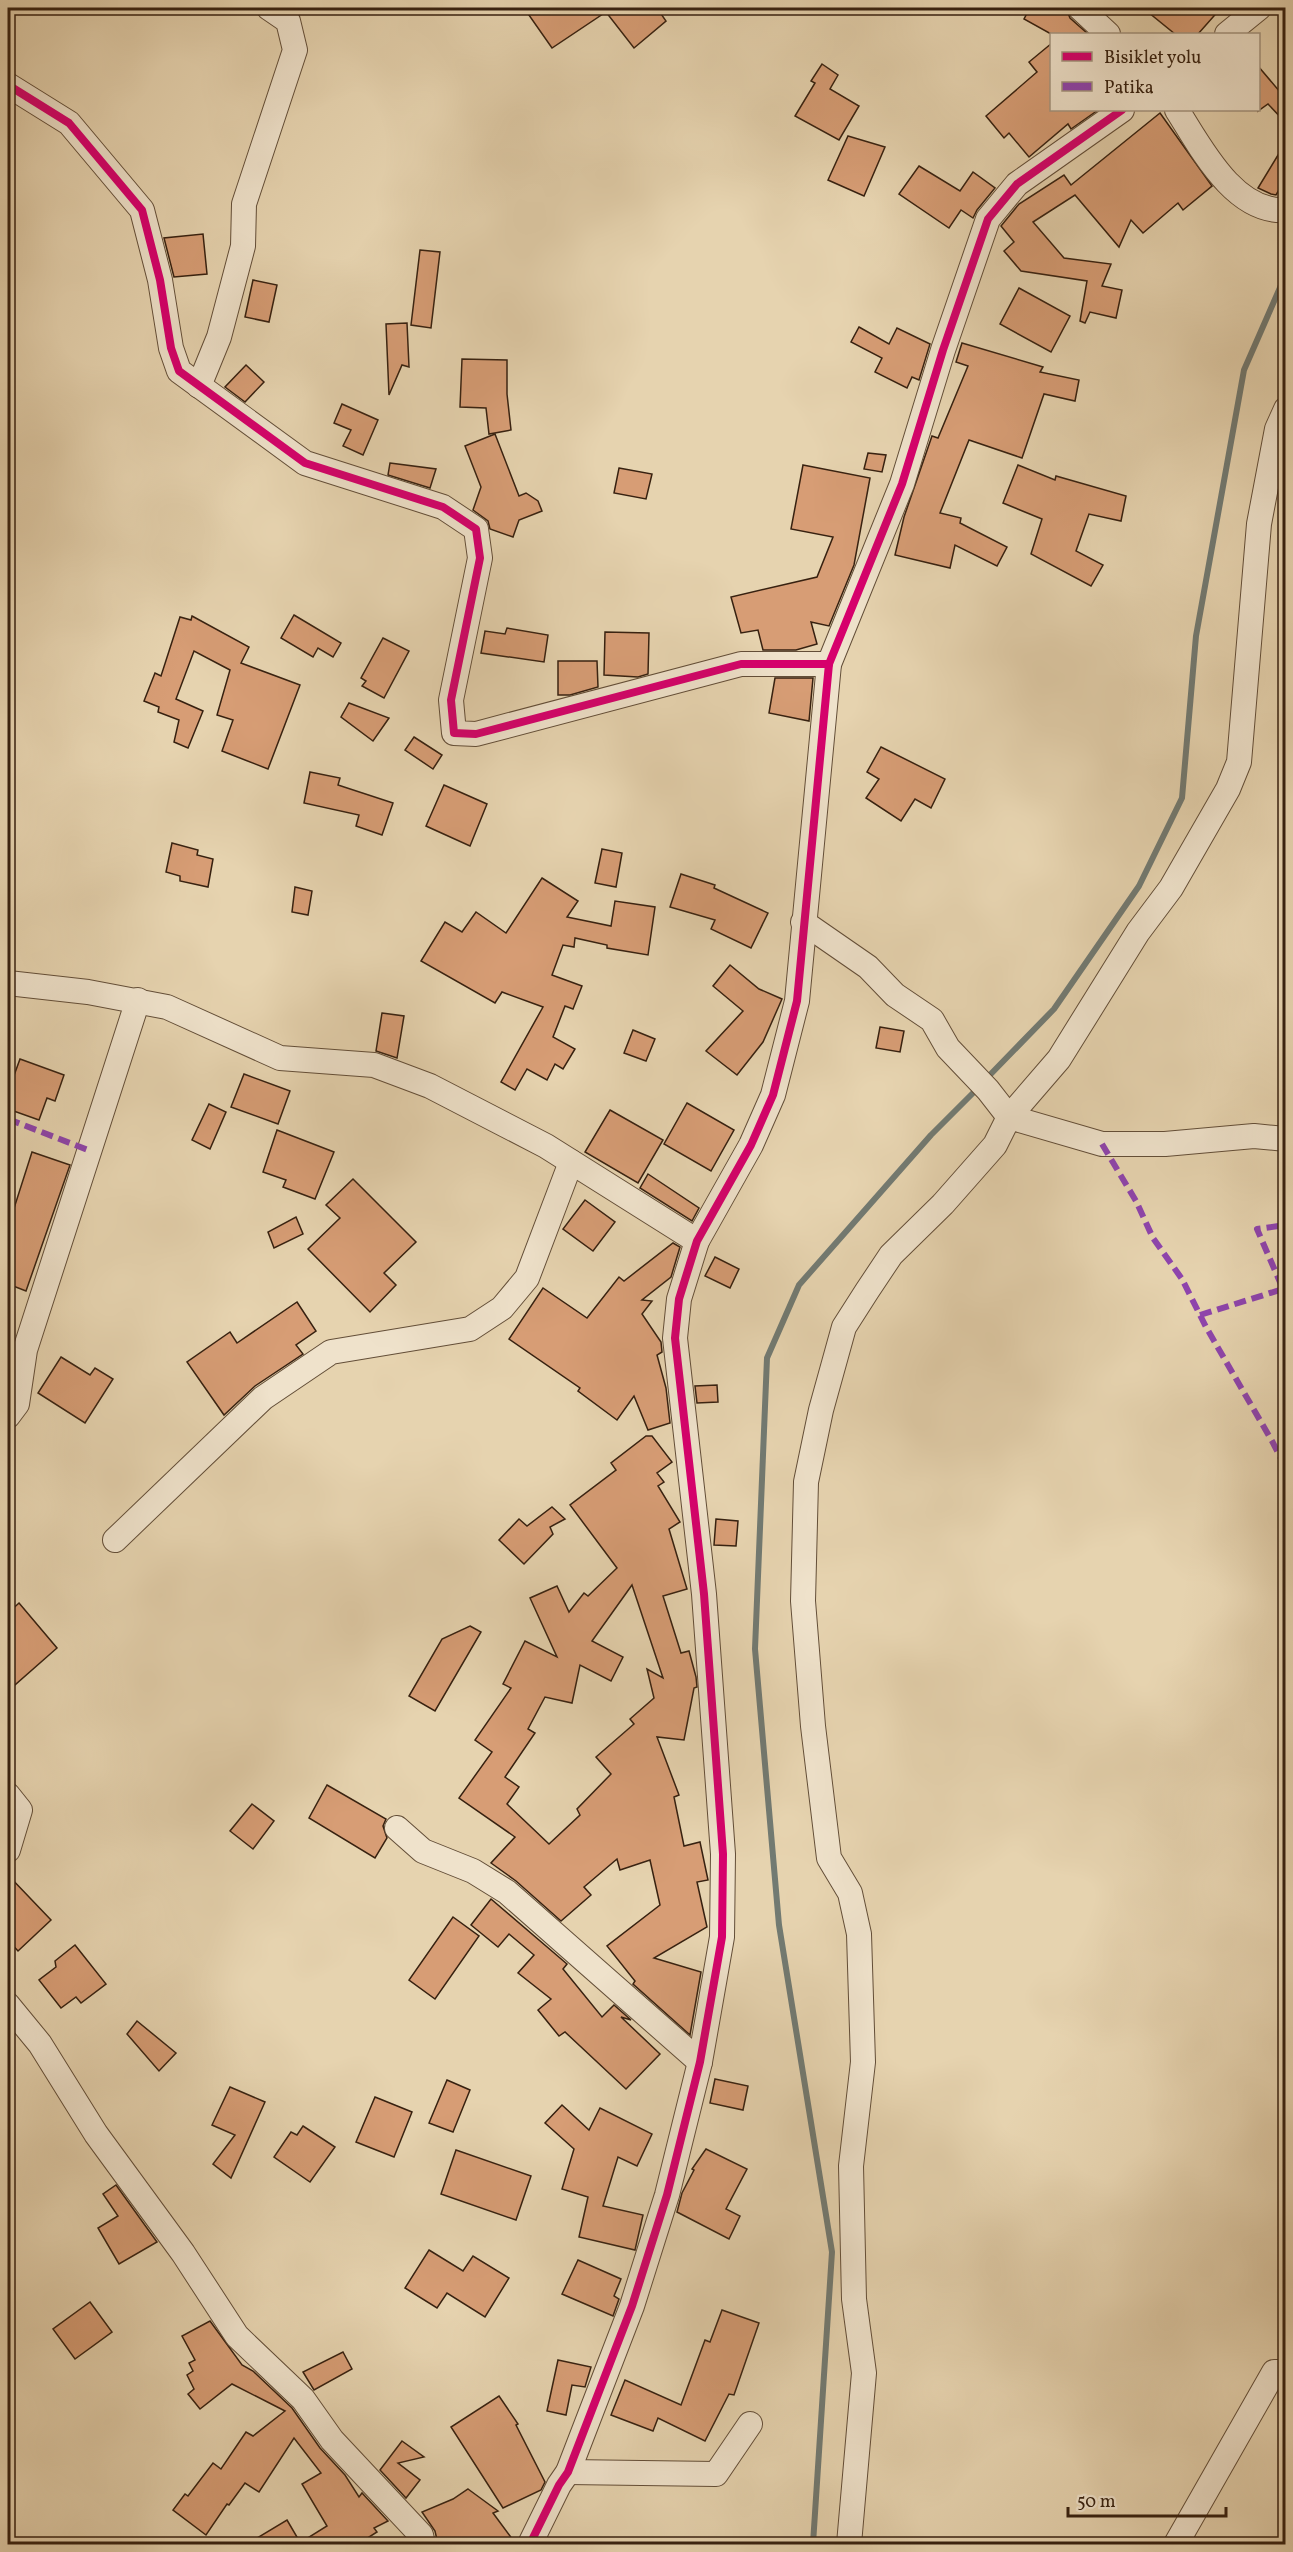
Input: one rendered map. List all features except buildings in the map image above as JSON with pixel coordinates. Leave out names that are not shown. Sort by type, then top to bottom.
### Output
[{"type":"street","points":[[200,386],[219,337],[243,246],[244,204],[296,50],[288,21],[269,8]]},
{"type":"street","points":[[1080,8],[1107,33]]},
{"type":"street","points":[[1228,33],[1259,8]]},
{"type":"street","points":[[8,85],[69,123],[142,210],[160,280],[171,348],[179,371],[305,464],[443,507],[476,529],[480,558],[451,700],[454,733],[476,734],[741,664],[829,664]]},
{"type":"street","points":[[530,2544],[559,2485],[568,2472],[632,2306],[668,2195],[700,2062],[722,1937],[723,1854],[704,1594],[675,1338],[679,1299],[697,1241],[751,1145],[773,1095],[796,1000],[829,664],[902,484],[943,350],[988,219],[1017,184],[1121,111]]},
{"type":"street","points":[[1178,111],[1216,171],[1246,200],[1280,211],[1286,210]]},
{"type":"street","points":[[849,2544],[864,2373],[854,2299],[851,2166],[863,2062],[859,1934],[850,1893],[829,1858],[813,1726],[804,1601],[806,1482],[821,1410],[844,1327],[891,1255],[943,1204],[995,1145],[1009,1117],[1059,1059],[1138,932],[1171,888],[1227,789],[1239,762],[1259,524],[1277,429],[1286,409]]},
{"type":"street","points":[[803,922],[868,967],[895,994],[932,1020],[948,1048],[980,1081],[1009,1117],[1102,1144],[1165,1144],[1254,1136],[1286,1139]]},
{"type":"street","points":[[8,983],[138,1000],[167,1007],[280,1058],[374,1065],[430,1086],[546,1146],[697,1241]]},
{"type":"street","points":[[8,1416],[17,1404],[25,1350],[138,1000]]},
{"type":"street","points":[[115,1540],[263,1398],[331,1352],[470,1329],[502,1308],[528,1278],[571,1162]]},
{"type":"street","points":[[8,1796],[20,1810],[8,1850]]},
{"type":"street","points":[[397,1828],[423,1851],[473,1871],[507,1892],[700,2062]]},
{"type":"street","points":[[8,2005],[40,2044],[96,2134],[183,2253],[237,2336],[303,2399],[332,2440],[421,2535],[423,2544]]},
{"type":"street","points":[[1176,2544],[1274,2372],[1286,2372]]},
{"type":"street","points":[[568,2472],[716,2474],[750,2424]]},
{"type":"waterway","points":[[985,1080],[1054,1009],[1139,886],[1182,798],[1196,636],[1244,370],[1286,274]]},
{"type":"waterway","points":[[813,2544],[832,2252],[779,1925],[755,1649],[767,1358],[799,1285],[931,1135],[978,1088]]},
{"type":"marked path","points":[[8,1119],[88,1150]]},
{"type":"marked path","points":[[1102,1144],[1136,1201],[1153,1238],[1182,1279],[1206,1327],[1286,1468]]},
{"type":"marked path","points":[[1200,1315],[1283,1289],[1257,1229],[1286,1225]]},
{"type":"cycle path","points":[[8,85],[69,123],[142,210],[160,280],[171,348],[179,371],[305,463],[443,507],[476,529],[480,558],[451,700],[454,733],[476,734],[741,664],[829,664]]},
{"type":"cycle path","points":[[530,2544],[559,2485],[568,2472],[632,2306],[667,2195],[700,2062],[722,1937],[723,1854],[704,1594],[675,1338],[679,1299],[697,1241],[751,1145],[773,1095],[797,1001],[829,664],[902,484],[943,350],[988,219],[1017,184],[1121,111]]}]
